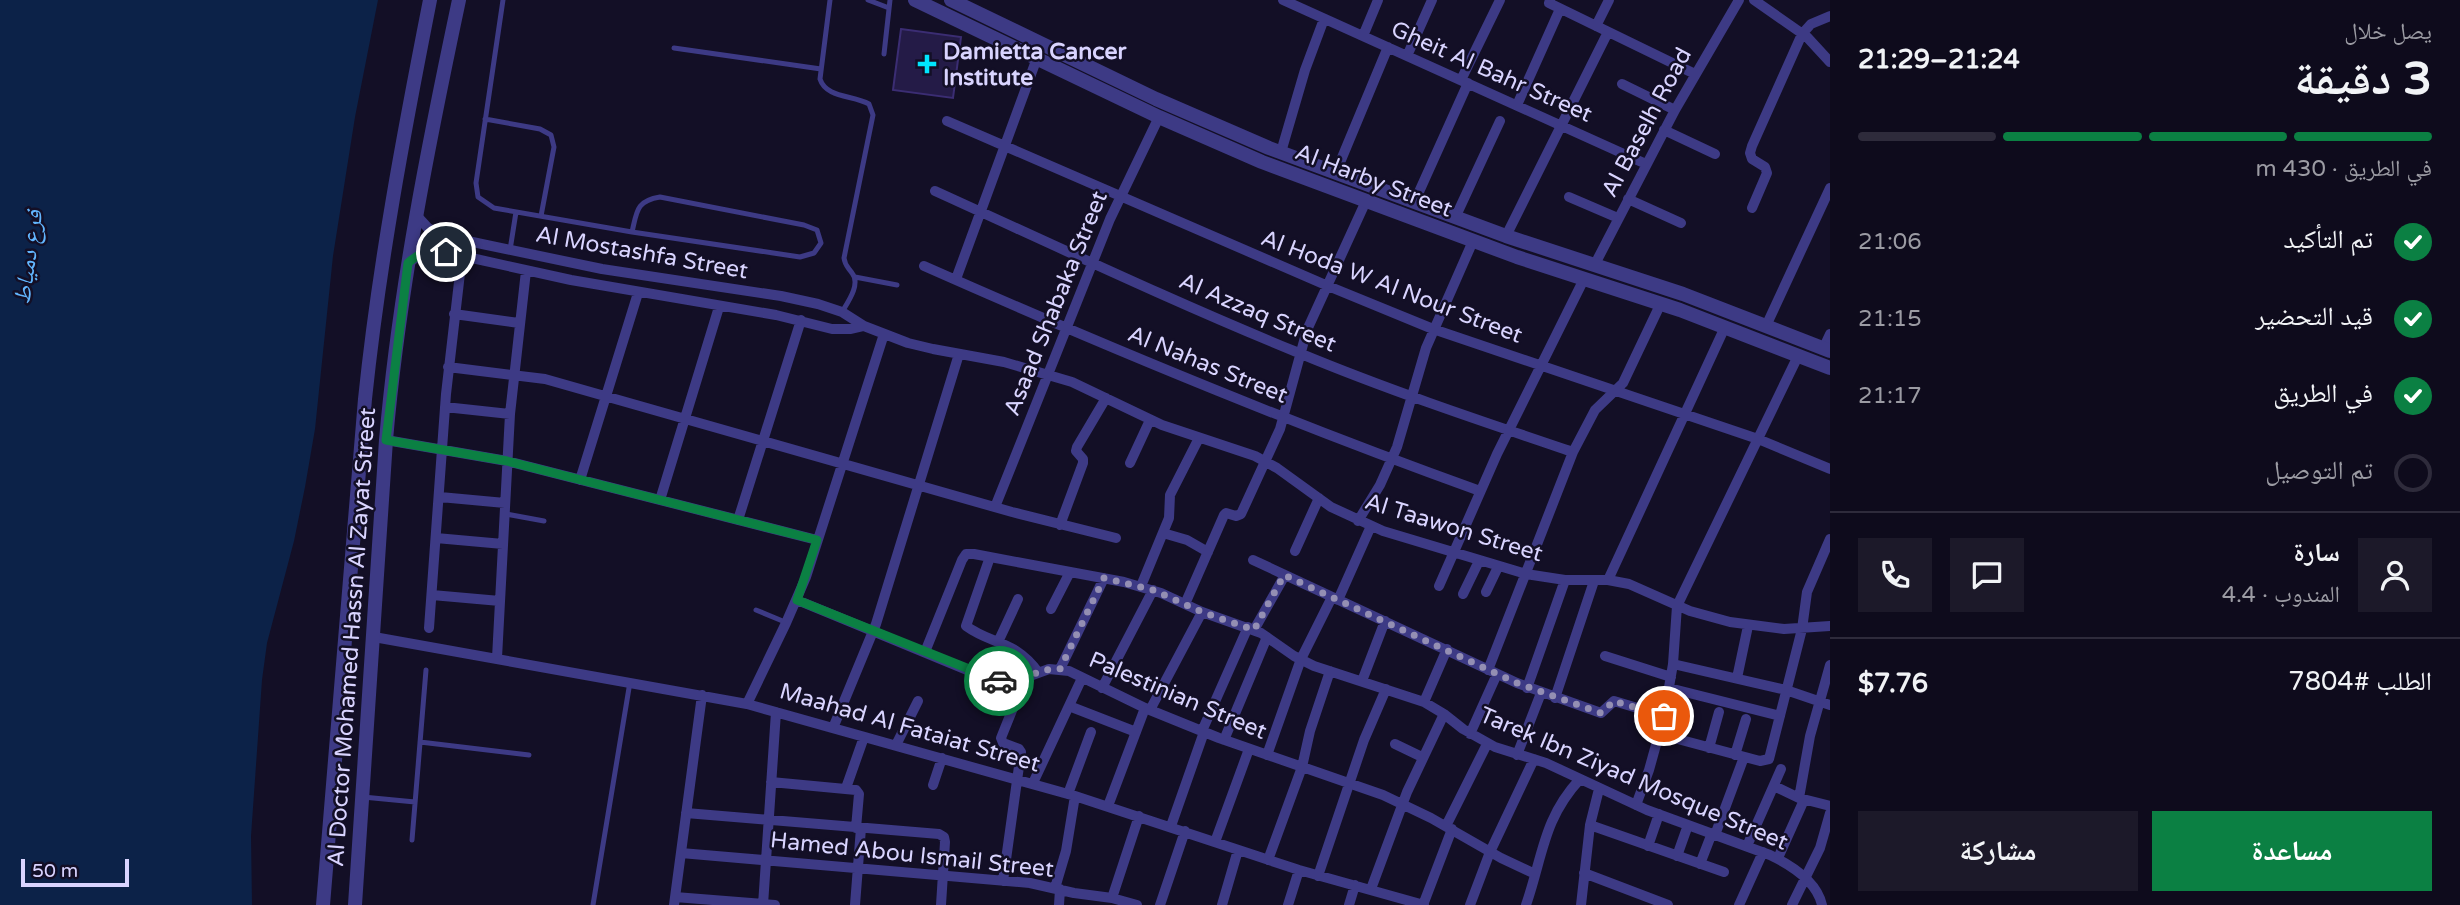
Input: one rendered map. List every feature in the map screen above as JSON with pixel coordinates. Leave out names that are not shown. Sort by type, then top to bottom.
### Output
[{"type":"street","name":"Al Doctor Mohamed Hassn Al Zayat Street","points":[[323,905],[373,327],[393,195],[430,0]]},
{"type":"street","name":"Al Doctor Mohamed Hassn Al Zayat Street","points":[[355,905],[386,440],[408,263],[428,144],[459,0]]},
{"type":"street","name":"Al Harby Street","points":[[915,0],[1159,117],[1262,162],[1473,241],[1661,303],[1830,368]]},
{"type":"street","name":"Al Harby Street","points":[[951,0],[1167,104],[1281,152],[1455,218],[1705,302],[1827,350]]},
{"type":"street","name":"Gheit Al Bahr Street","points":[[1283,0],[1646,164]]},
{"type":"street","points":[[1363,36],[1378,0]]},
{"type":"street","points":[[1407,56],[1432,0]]},
{"type":"street","points":[[1414,203],[1500,0]]},
{"type":"street","points":[[1595,26],[1609,0]]},
{"type":"street","name":"Al Baselh Road","points":[[1594,266],[1675,110],[1740,0]]},
{"type":"street","points":[[1754,0],[1802,34],[1830,62]]},
{"type":"street","points":[[1549,1],[1560,9],[1695,74]]},
{"type":"street","points":[[1517,105],[1560,9]]},
{"type":"street","points":[[1281,152],[1302,79],[1324,19]]},
{"type":"street","points":[[1752,208],[1767,173],[1765,167],[1752,159],[1751,150],[1802,34],[1811,24],[1828,21]]},
{"type":"street","points":[[1506,236],[1608,32]]},
{"type":"street","points":[[1336,173],[1388,47]]},
{"type":"street","points":[[956,279],[1037,58]]},
{"type":"street","points":[[1622,84],[1675,110]]},
{"type":"street","name":"Asaad Shabaka Street","points":[[995,507],[1120,196],[1159,117]]},
{"type":"street","name":"Al Hoda W Al Nour Street","points":[[947,121],[1433,329],[1758,439],[1830,469]]},
{"type":"street","points":[[1455,218],[1500,121]]},
{"type":"street","points":[[1664,131],[1715,154]]},
{"type":"street","points":[[1766,326],[1830,188]]},
{"type":"street","name":"Al Azzaq Street","points":[[935,191],[1092,264],[1300,354],[1413,397],[1573,452]]},
{"type":"street","points":[[1569,197],[1618,218]]},
{"type":"street","points":[[1394,212],[1400,198]]},
{"type":"street","points":[[1628,200],[1681,223]]},
{"type":"street","points":[[1185,604],[1225,513],[1236,516],[1242,513],[1266,461],[1284,418],[1312,319],[1366,201]]},
{"type":"street","name":"Al Mostashfa Street","points":[[416,215],[423,224],[438,234],[632,274],[780,296],[842,312],[864,326],[920,346],[1004,362],[1049,374]]},
{"type":"street","points":[[1358,521],[1392,460],[1433,329],[1473,241]]},
{"type":"street","points":[[508,267],[510,250]]},
{"type":"street","name":"Al Mostashfa Street","points":[[408,263],[417,256],[434,251],[638,293],[801,320],[838,330],[864,326]]},
{"type":"street","points":[[429,628],[448,367],[462,256]]},
{"type":"street","name":"Al Nahas Street","points":[[924,266],[1067,329],[1284,418],[1480,491]]},
{"type":"street","points":[[497,658],[510,414],[526,271]]},
{"type":"street","points":[[1439,586],[1480,491],[1584,279]]},
{"type":"street","points":[[580,480],[638,293]]},
{"type":"street","points":[[1699,317],[1705,302]]},
{"type":"street","points":[[1470,734],[1525,574],[1573,452],[1595,410],[1625,378],[1661,303]]},
{"type":"street","points":[[660,500],[719,307]]},
{"type":"street","points":[[454,314],[519,323]]},
{"type":"street","points":[[738,520],[801,320]]},
{"type":"street","points":[[1608,580],[1725,327]]},
{"type":"street","points":[[747,704],[797,600],[884,334]]},
{"type":"street","points":[[1827,350],[1830,334]]},
{"type":"street","points":[[833,728],[873,631],[959,354]]},
{"type":"street","points":[[1636,805],[1664,716],[1673,664],[1677,606],[1798,356]]},
{"type":"street","points":[[448,367],[540,378],[995,507],[1116,538]]},
{"type":"street","name":"Al Taawon Street","points":[[1049,374],[1107,398],[1150,420],[1266,461],[1358,521],[1479,561],[1525,574],[1565,580],[1608,580],[1639,587],[1677,606],[1748,626],[1802,629],[1830,626]]},
{"type":"street","points":[[1060,524],[1083,463],[1076,449],[1107,398]]},
{"type":"street","points":[[445,408],[510,414]]},
{"type":"street","points":[[1130,463],[1150,420]]},
{"type":"street","points":[[1141,586],[1169,518],[1170,495],[1199,438]]},
{"type":"street","points":[[386,440],[507,461],[817,540]]},
{"type":"street","points":[[440,496],[505,508]]},
{"type":"street","points":[[1295,551],[1319,498]]},
{"type":"street","points":[[1267,755],[1301,660],[1371,526]]},
{"type":"street","points":[[1163,533],[1187,540],[1208,552]]},
{"type":"street","points":[[436,538],[503,544]]},
{"type":"street","points":[[1660,734],[1762,762],[1769,759],[1802,629],[1807,592],[1830,539]]},
{"type":"street","name":"Tarek Ibn Ziyad Mosque Street","points":[[925,652],[963,557],[970,554],[1141,586],[1251,629],[1301,660],[1424,702],[1487,744],[1534,759],[1636,805],[1778,858],[1805,878],[1822,903]]},
{"type":"street","points":[[990,557],[965,623],[968,628],[1019,651],[1038,672]]},
{"type":"street","points":[[1253,560],[1527,688],[1601,713],[1614,701],[1664,716]]},
{"type":"street","points":[[1463,594],[1479,561]]},
{"type":"street","points":[[1486,592],[1498,567]]},
{"type":"street","points":[[1051,609],[1070,572]]},
{"type":"street","points":[[1171,826],[1203,732],[1251,629],[1284,575]]},
{"type":"street","points":[[1060,669],[1104,578]]},
{"type":"street","points":[[1527,688],[1565,580]]},
{"type":"street","points":[[1555,698],[1594,581]]},
{"type":"street","points":[[1101,688],[1153,590]]},
{"type":"street","points":[[432,595],[500,601]]},
{"type":"street","points":[[999,640],[1018,599]]},
{"type":"street","name":"Palestinian Street","points":[[797,600],[990,680],[1010,682],[1038,672],[1060,669],[1203,732],[1351,783],[1402,804],[1535,874]]},
{"type":"street","points":[[1108,806],[1136,732],[1202,612]]},
{"type":"street","points":[[1362,681],[1385,621]]},
{"type":"street","points":[[1737,678],[1748,626]]},
{"type":"street","name":"Maahad Al Fataiat Street","points":[[374,637],[747,704],[1033,783],[1318,876],[1422,905]]},
{"type":"street","points":[[1224,740],[1267,637]]},
{"type":"street","points":[[1424,702],[1447,649]]},
{"type":"street","points":[[1605,656],[1670,682],[1780,716]]},
{"type":"street","points":[[1673,664],[1786,690],[1826,703]]},
{"type":"street","points":[[1778,858],[1802,799],[1810,736],[1826,703],[1830,665]]},
{"type":"street","points":[[1268,860],[1302,767],[1329,671]]},
{"type":"street","points":[[1003,881],[1021,750],[1003,743],[1001,738],[1025,678]]},
{"type":"street","points":[[1033,783],[1082,678]]},
{"type":"street","points":[[1318,876],[1364,740],[1386,689]]},
{"type":"street","points":[[1517,755],[1541,693]]},
{"type":"street","points":[[702,695],[675,901],[775,905]]},
{"type":"street","points":[[896,745],[918,701]]},
{"type":"street","points":[[1069,706],[1136,732]]},
{"type":"street","points":[[763,904],[776,712]]},
{"type":"street","points":[[1709,748],[1719,712]]},
{"type":"street","points":[[1371,889],[1402,804],[1444,714]]},
{"type":"street","points":[[1700,864],[1739,756],[1746,719]]},
{"type":"street","points":[[1059,905],[1057,889],[1066,850],[1072,795],[1091,732]]},
{"type":"street","points":[[846,788],[864,737]]},
{"type":"street","points":[[1395,744],[1422,757]]},
{"type":"street","points":[[1422,905],[1449,828],[1487,744]]},
{"type":"street","points":[[1215,842],[1249,749]]},
{"type":"street","points":[[933,785],[942,758]]},
{"type":"street","points":[[1470,905],[1490,852],[1534,759]]},
{"type":"street","points":[[1747,846],[1781,769]]},
{"type":"street","points":[[1526,905],[1551,820],[1580,779]]},
{"type":"street","points":[[771,782],[855,789],[859,793],[855,905]]},
{"type":"street","points":[[1773,786],[1802,799],[1830,806]]},
{"type":"street","points":[[1581,905],[1590,825],[1599,789]]},
{"type":"street","points":[[686,813],[942,835],[945,842],[941,905]]},
{"type":"street","points":[[1792,905],[1820,848],[1830,813]]},
{"type":"street","points":[[1648,846],[1660,814]]},
{"type":"street","points":[[1112,898],[1139,816]]},
{"type":"street","points":[[1590,825],[1724,872]]},
{"type":"street","points":[[1677,856],[1688,825]]},
{"type":"street","points":[[1160,905],[1185,831]]},
{"type":"street","points":[[1222,905],[1238,850]]},
{"type":"street","points":[[1739,905],[1763,852]]},
{"type":"street","name":"Hamed Abou Ismail Street","points":[[681,853],[1003,881],[1112,898],[1137,905]]},
{"type":"street","points":[[1288,905],[1299,870]]},
{"type":"street","points":[[1584,873],[1668,905]]},
{"type":"street","points":[[1349,905],[1355,885]]},
{"type":"street","points":[[1822,903],[1830,892]]},
{"type":"lane","points":[[503,0],[476,183],[478,197],[494,208],[632,232],[800,257],[814,253],[821,243],[817,230],[804,225],[660,197],[647,199],[637,208],[632,232]]},
{"type":"lane","points":[[830,0],[820,79],[822,87],[830,92],[869,103],[873,115],[844,258],[846,266],[855,277],[897,285]]},
{"type":"lane","points":[[868,0],[889,8]]},
{"type":"lane","points":[[884,54],[890,0]]},
{"type":"lane","points":[[674,48],[821,69]]},
{"type":"lane","points":[[485,118],[540,129],[551,135],[554,147],[541,216]]},
{"type":"lane","points":[[510,250],[516,212]]},
{"type":"lane","points":[[842,312],[852,294],[855,277]]},
{"type":"lane","points":[[505,508],[544,521]]},
{"type":"lane","points":[[756,610],[786,623]]},
{"type":"lane","points":[[412,840],[426,670]]},
{"type":"lane","points":[[593,905],[630,682]]},
{"type":"lane","points":[[420,742],[529,755]]},
{"type":"lane","points":[[363,797],[415,802]]},
{"type":"water","name":"فرع دمياط","points":[[0,0],[378,0],[355,117],[333,256],[315,429],[305,487],[267,643],[251,836],[252,905],[0,905]]},
{"type":"building","name":"Damietta Cancer Institute","points":[[901,29],[961,37],[953,98],[893,90]]},
{"type":"way so far","points":[[999,681],[1016,681],[1044,670],[1060,669],[1104,578],[1153,590],[1202,612],[1254,630],[1284,575],[1541,693],[1601,713],[1614,701],[1664,716]]},
{"type":"place","name":"Damietta Cancer Institute","points":[[927,64]]},
{"type":"route","points":[[446,252],[422,253],[408,263],[386,440],[507,461],[817,540],[797,600],[990,680],[999,681]]}]
